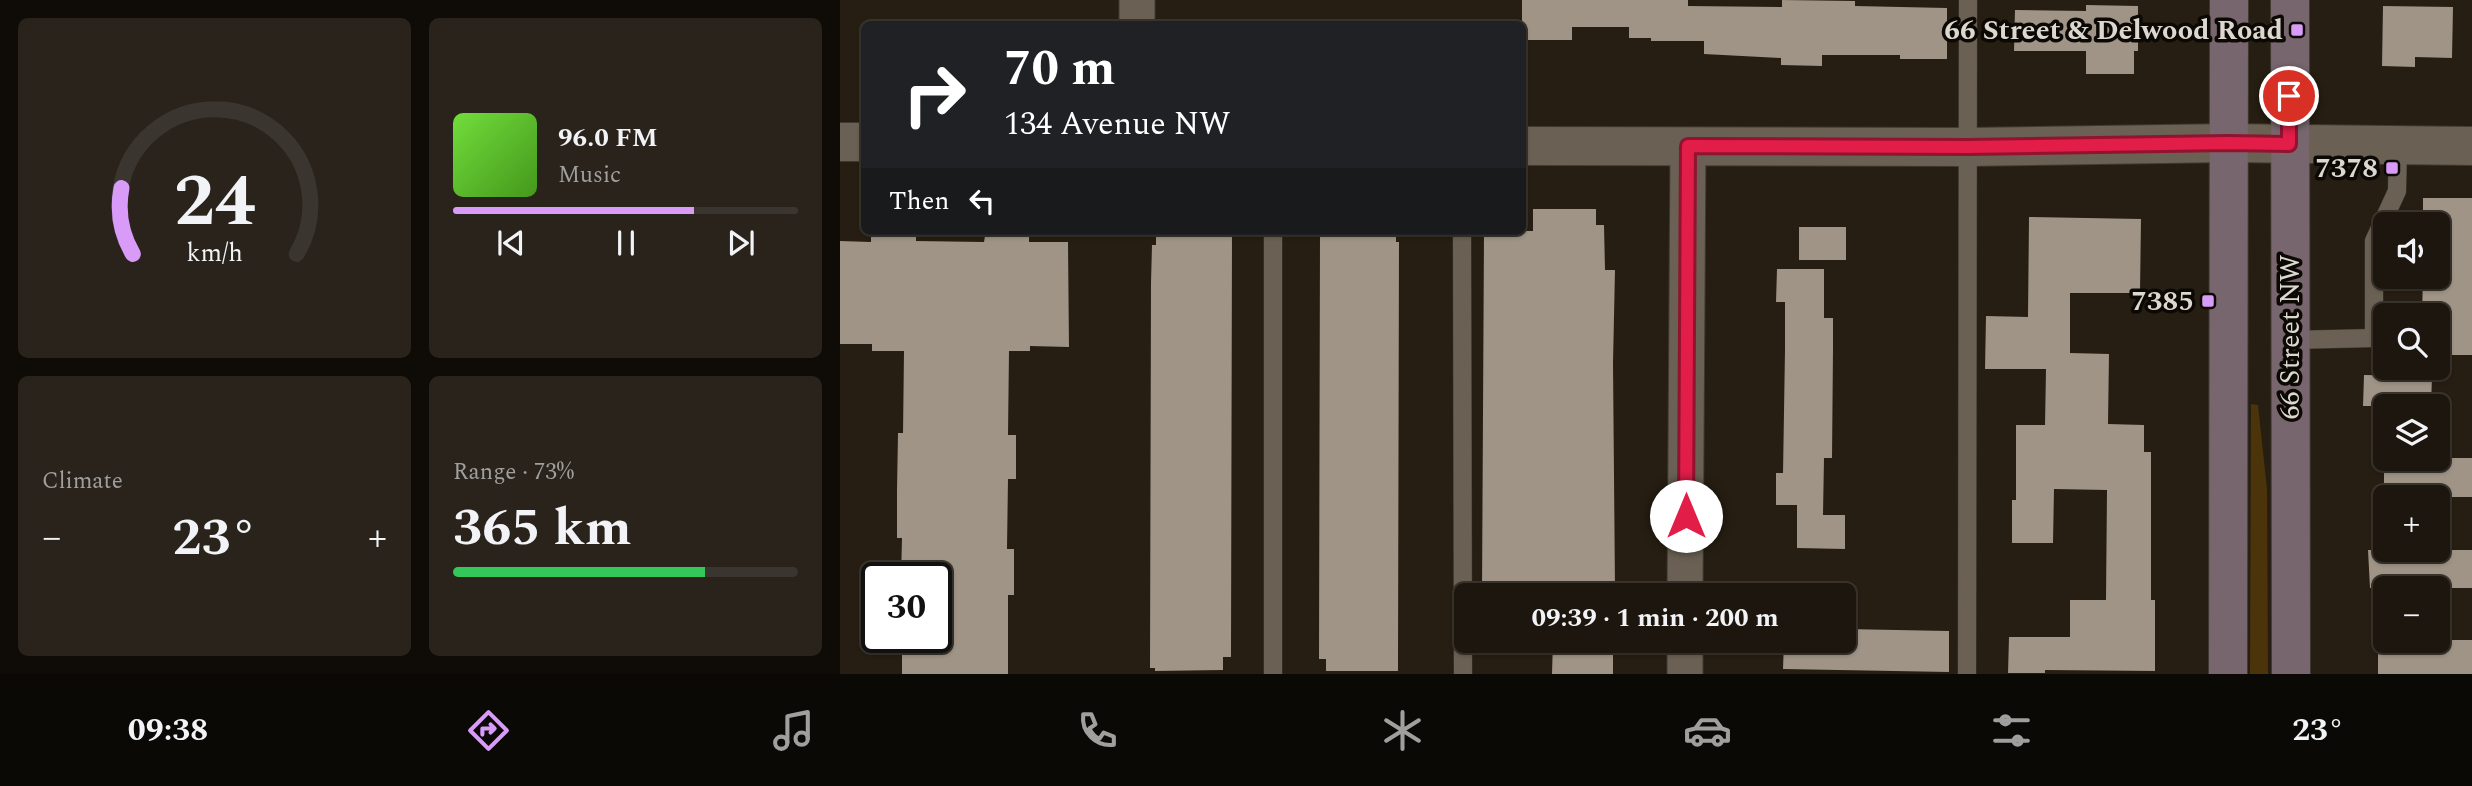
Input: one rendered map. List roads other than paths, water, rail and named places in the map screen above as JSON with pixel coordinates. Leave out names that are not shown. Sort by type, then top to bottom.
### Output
[{"type":"main road","points":[[2228,674],[2230,0]]},
{"type":"main road","name":"66 Street NW","points":[[2290,0],[2291,674]]},
{"type":"street","points":[[1137,0],[1137,21]]},
{"type":"street","points":[[840,142],[861,142]]},
{"type":"street","points":[[1526,146],[1968,147],[2229,143],[2472,146]]},
{"type":"street","points":[[1685,583],[1688,146]]},
{"type":"street","points":[[1685,653],[1685,674]]},
{"type":"lane","points":[[1967,674],[1968,0]]},
{"type":"lane","points":[[2290,340],[2374,338],[2374,241],[2397,191],[2398,145]]},
{"type":"lane","points":[[1273,235],[1273,674]]},
{"type":"lane","points":[[1462,235],[1464,674]]},
{"type":"place","name":"66 Street & Delwood Road","points":[[2297,30]]},
{"type":"place","name":"7378","points":[[2392,168]]},
{"type":"place","name":"7385","points":[[2208,301]]}]
